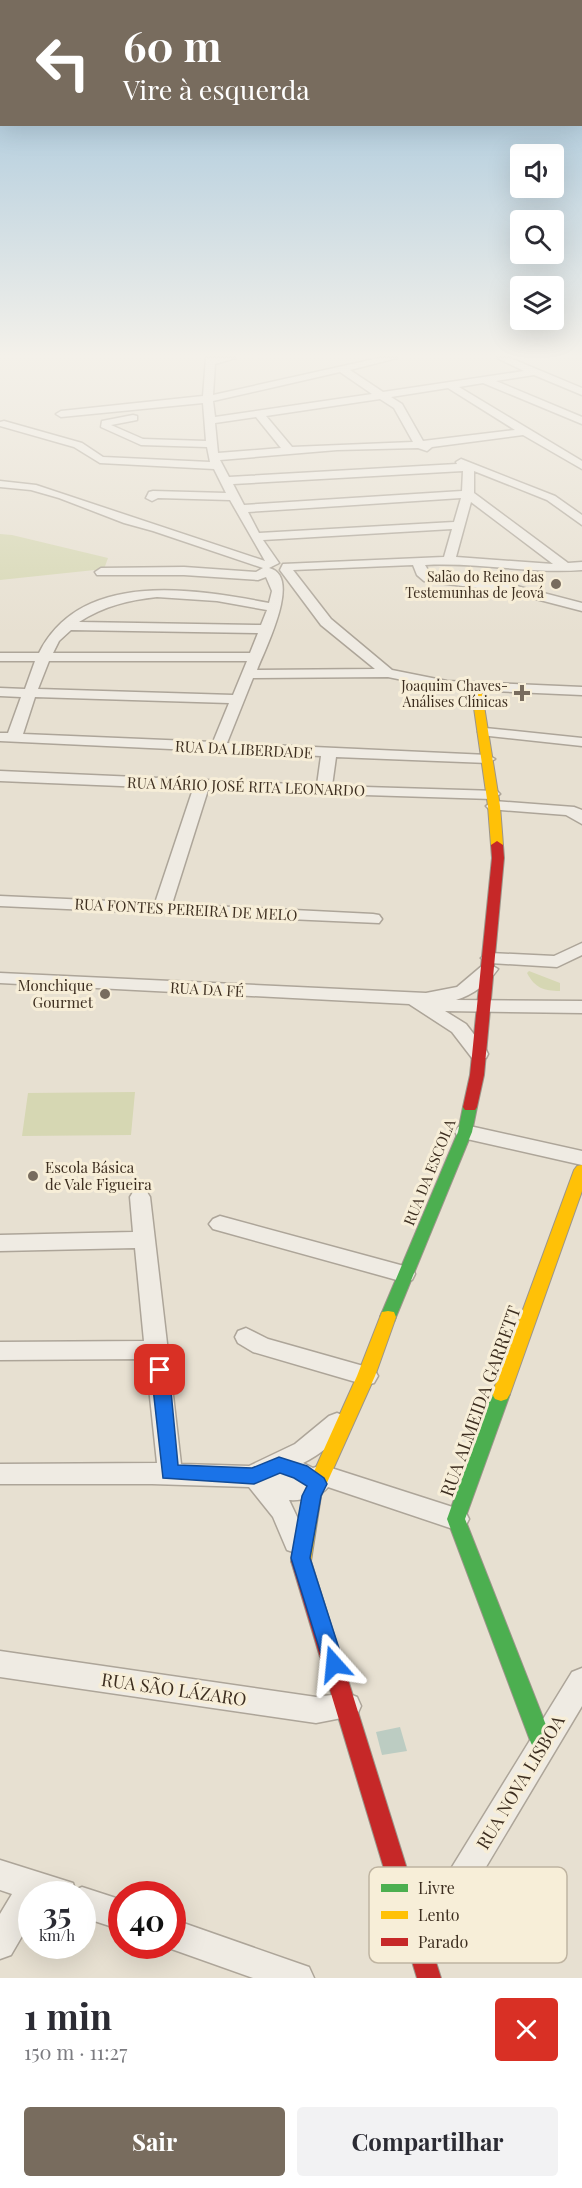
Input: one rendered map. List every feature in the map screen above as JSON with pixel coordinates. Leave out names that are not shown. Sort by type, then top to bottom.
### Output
[{"type":"street","points":[[86,450],[100,460],[215,461],[286,450]]},
{"type":"street","points":[[212,450],[215,461],[259,542],[278,591],[267,629],[218,748]]},
{"type":"street","points":[[432,450],[551,498],[582,520]]},
{"type":"street","points":[[557,450],[582,466]]},
{"type":"street","points":[[226,481],[470,467]]},
{"type":"street","points":[[449,560],[466,499],[470,467]]},
{"type":"street","points":[[0,484],[32,488],[63,496],[269,568],[449,560],[582,566]]},
{"type":"street","points":[[152,498],[153,494],[234,497]]},
{"type":"street","points":[[240,509],[466,499],[481,504],[565,567]]},
{"type":"street","points":[[233,555],[250,554],[259,542],[459,525]]},
{"type":"street","points":[[418,561],[423,575],[428,578],[509,588],[582,607]]},
{"type":"street","points":[[101,572],[184,571],[258,576],[269,568]]},
{"type":"street","points":[[286,568],[326,622],[388,673]]},
{"type":"street","points":[[7,737],[32,693],[53,640],[68,626],[104,603],[151,594],[215,596],[274,608]]},
{"type":"street","points":[[68,626],[267,629]]},
{"type":"street","points":[[0,657],[255,657]]},
{"type":"street","points":[[248,674],[388,673],[476,687],[525,687],[582,691]]},
{"type":"street","name":"RUA DA ESCOLA","points":[[300,1558],[317,1485],[366,1376],[404,1274],[472,1134],[498,858],[494,800],[485,732],[476,687]]},
{"type":"street","points":[[0,692],[237,699]]},
{"type":"street","points":[[485,732],[582,742]]},
{"type":"street","name":"RUA DA LIBERDADE","points":[[7,737],[488,759]]},
{"type":"street","points":[[324,790],[329,752]]},
{"type":"street","name":"RUA MÁRIO JOSÉ RITA LEONARDO","points":[[0,776],[494,800],[568,810],[582,819]]},
{"type":"street","points":[[162,908],[202,785]]},
{"type":"street","name":"RUA FONTES PEREIRA DE MELO","points":[[0,901],[373,919]]},
{"type":"street","points":[[489,964],[557,962],[582,948]]},
{"type":"street","name":"RUA DA FÉ","points":[[418,1002],[447,998],[462,993],[489,964]]},
{"type":"street","name":"RUA DA FÉ","points":[[0,978],[485,1007],[582,1007]]},
{"type":"street","points":[[418,1002],[459,1028],[479,1054]]},
{"type":"street","name":"RUA DA FÉ","points":[[482,1029],[504,1013],[529,1007]]},
{"type":"street","points":[[472,1134],[582,1158]]},
{"type":"street","name":"RUA ALMEIDA GARRETT","points":[[542,1743],[456,1520],[582,1170]]},
{"type":"street","points":[[140,1197],[142,1240],[158,1350],[170,1472]]},
{"type":"street","points":[[220,1224],[404,1274]]},
{"type":"street","points":[[0,1243],[142,1240]]},
{"type":"street","points":[[246,1337],[261,1346],[366,1376]]},
{"type":"street","points":[[0,1351],[158,1350]]},
{"type":"street","points":[[254,1476],[304,1451],[349,1411]]},
{"type":"street","points":[[279,1465],[300,1472],[317,1485],[456,1520]]},
{"type":"street","points":[[0,1474],[170,1472],[254,1476],[284,1490],[302,1491],[317,1485]]},
{"type":"street","points":[[254,1476],[278,1502],[290,1522],[397,1867]]},
{"type":"street","name":"RUA SÃO LÁZARO","points":[[0,1664],[316,1710],[347,1706]]},
{"type":"street","name":"RUA NOVA LISBOA","points":[[468,1867],[582,1681]]},
{"type":"street","points":[[0,1875],[19,1881]]},
{"type":"street","points":[[0,1944],[18,1924]]},
{"type":"street","points":[[186,1939],[298,1978]]},
{"type":"street","points":[[425,1963],[429,1978]]},
{"type":"green space","points":[[0,534],[108,558],[104,569],[0,580]]},
{"type":"green space","points":[[529,971],[560,983],[560,991],[545,989],[537,985],[527,973]]},
{"type":"green space","points":[[135,1092],[131,1135],[22,1136],[28,1093]]},
{"type":"shaded area","points":[[400,1727],[407,1751],[382,1755],[376,1732]]},
{"type":"traffic: fast","points":[[388,1317],[465,1132],[470,1107]]},
{"type":"traffic: fast","points":[[501,1394],[456,1519],[542,1743]]},
{"type":"traffic: slow","points":[[476,687],[494,806],[497,845]]},
{"type":"traffic: slow","points":[[501,1394],[582,1170]]},
{"type":"traffic: slow","points":[[301,1561],[312,1496],[366,1376],[388,1317]]},
{"type":"traffic: jam","points":[[470,1107],[477,1075],[498,858],[497,845]]},
{"type":"traffic: jam","points":[[301,1561],[395,1867]]},
{"type":"traffic: jam","points":[[424,1963],[429,1978]]},
{"type":"place","name":"Salão do Reino das Testemunhas de Jeová","points":[[556,584]]},
{"type":"place","name":"Joaquim Chaves- Análises Clínicas","points":[[522,693]]},
{"type":"place","name":"Monchique Gourmet","points":[[105,994]]},
{"type":"place","name":"Escola Básica de Vale Figueira","points":[[33,1176]]},
{"type":"route","points":[[160,1370],[170,1472],[254,1476],[279,1465],[300,1472],[318,1484],[312,1496],[300,1558],[334,1664]]}]
